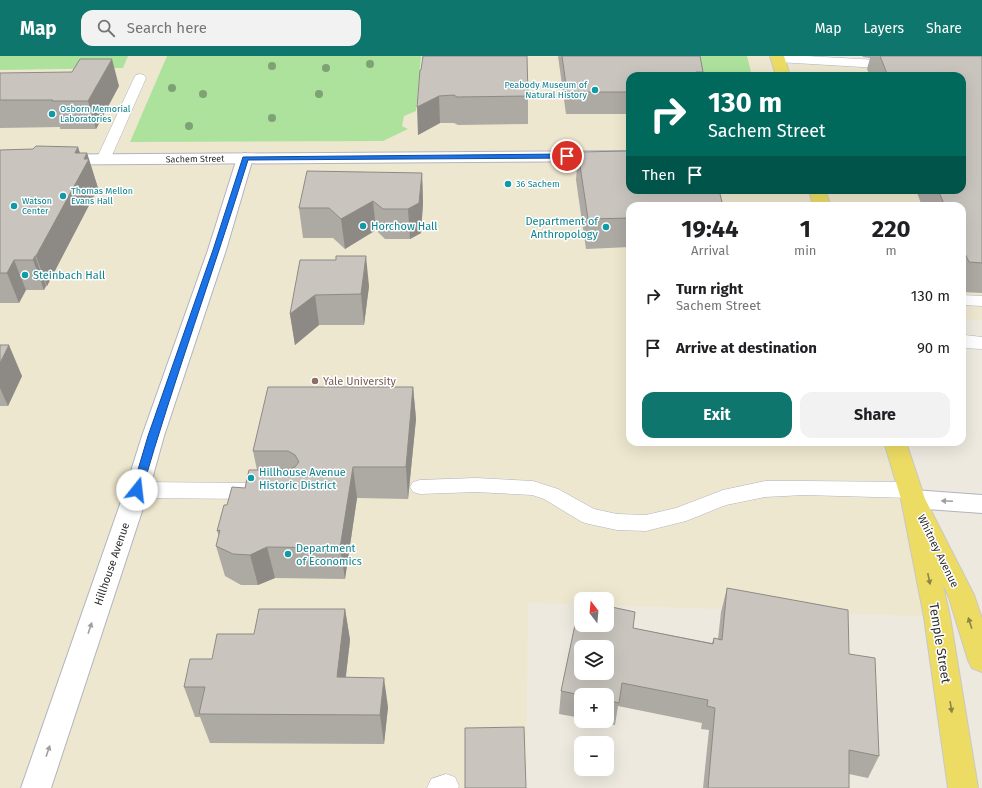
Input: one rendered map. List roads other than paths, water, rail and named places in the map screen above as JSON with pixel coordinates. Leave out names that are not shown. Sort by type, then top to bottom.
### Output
[{"type":"main road","points":[[778,57],[782,72]]},
{"type":"main road","name":"Whitney Avenue","points":[[896,446],[912,495],[960,595],[982,660]]},
{"type":"main road","name":"Temple Street","points":[[912,495],[937,617],[963,788]]},
{"type":"street","name":"Sachem Street","points":[[0,160],[626,156]]},
{"type":"street","name":"Hillhouse Avenue","points":[[36,788],[137,490],[153,436],[217,250],[245,158]]},
{"type":"street","points":[[912,495],[982,504]]},
{"type":"lane","points":[[778,57],[904,66]]},
{"type":"lane","points":[[103,160],[140,78]]},
{"type":"lane","points":[[966,300],[982,301]]},
{"type":"lane","points":[[966,341],[982,343]]},
{"type":"lane","points":[[420,487],[476,485],[533,488],[551,494],[589,516],[617,522],[646,523],[679,514],[723,498],[765,489],[804,488],[912,495]]},
{"type":"lane","points":[[137,490],[270,491]]},
{"type":"place","name":"Peabody Museum of Natural History","points":[[595,90]]},
{"type":"place","name":"Osborn Memorial Laboratories","points":[[52,114]]},
{"type":"place","name":"36 Sachem","points":[[508,184]]},
{"type":"place","name":"Thomas Mellon Evans Hall","points":[[63,196]]},
{"type":"place","name":"Watson Center","points":[[14,206]]},
{"type":"place","name":"Horchow Hall","points":[[363,226]]},
{"type":"place","name":"Department of Anthropology","points":[[606,227]]},
{"type":"place","name":"Steinbach Hall","points":[[25,275]]},
{"type":"place","name":"Yale University","points":[[315,381]]},
{"type":"place","name":"Hillhouse Avenue Historic District","points":[[251,478]]},
{"type":"place","name":"Department of Economics","points":[[288,554]]}]
